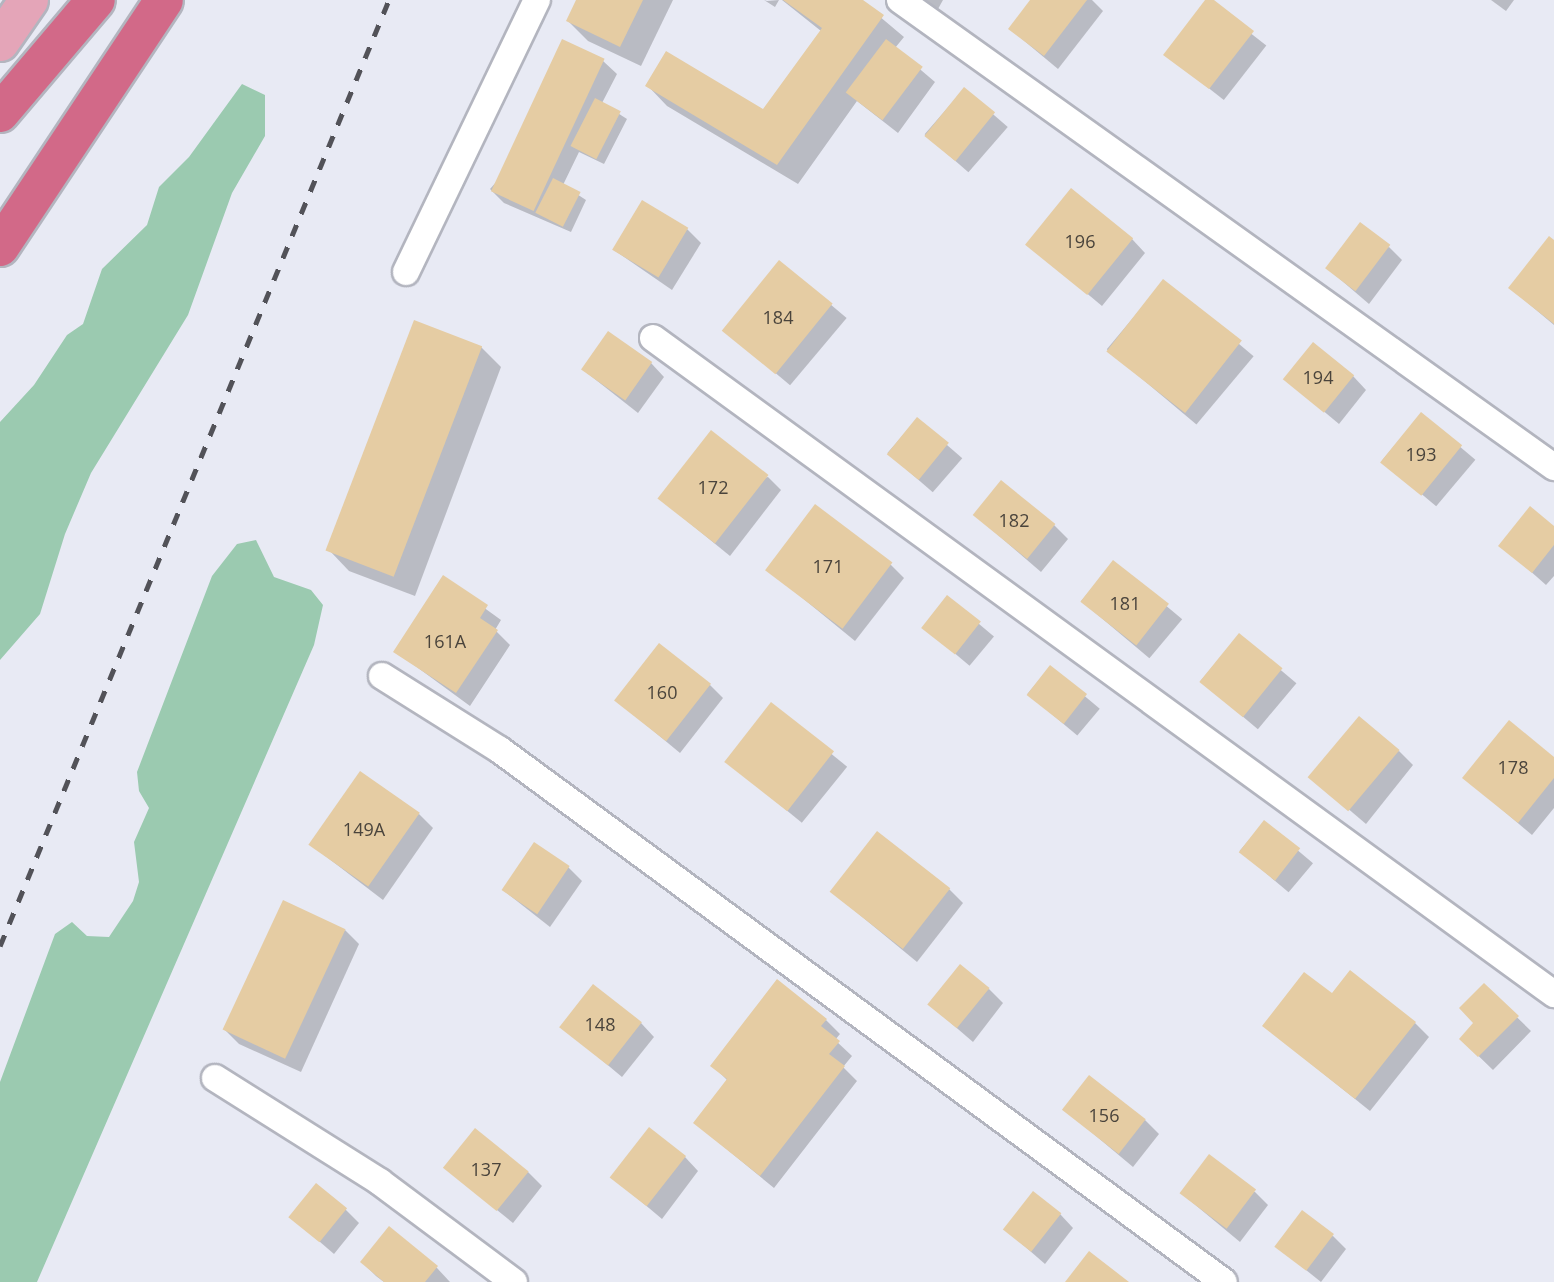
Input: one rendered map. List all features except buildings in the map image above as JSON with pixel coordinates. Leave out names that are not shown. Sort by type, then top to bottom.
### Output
[{"type":"highway","points":[[0,113],[96,0]]},
{"type":"highway","points":[[0,247],[164,0]]},
{"type":"main road","points":[[0,42],[29,0]]},
{"type":"lane","points":[[406,272],[537,0]]},
{"type":"lane","points":[[900,0],[1554,467]]},
{"type":"lane","points":[[653,338],[1554,994]]},
{"type":"lane","points":[[382,676],[500,750],[1224,1282]]},
{"type":"lane","points":[[215,1078],[380,1182],[513,1282]]},
{"type":"green space","points":[[242,84],[265,95],[265,136],[232,193],[188,315],[91,473],[65,534],[40,614],[0,660],[0,422],[34,385],[67,335],[83,324],[102,269],[147,225],[159,187],[189,157]]},
{"type":"green space","points":[[256,540],[274,577],[311,590],[323,605],[314,645],[37,1282],[0,1282],[0,1082],[55,934],[72,922],[87,936],[109,937],[133,901],[139,882],[134,842],[149,808],[139,791],[137,772],[212,576],[237,544]]},
{"type":"railway","points":[[0,946],[389,0]]}]
